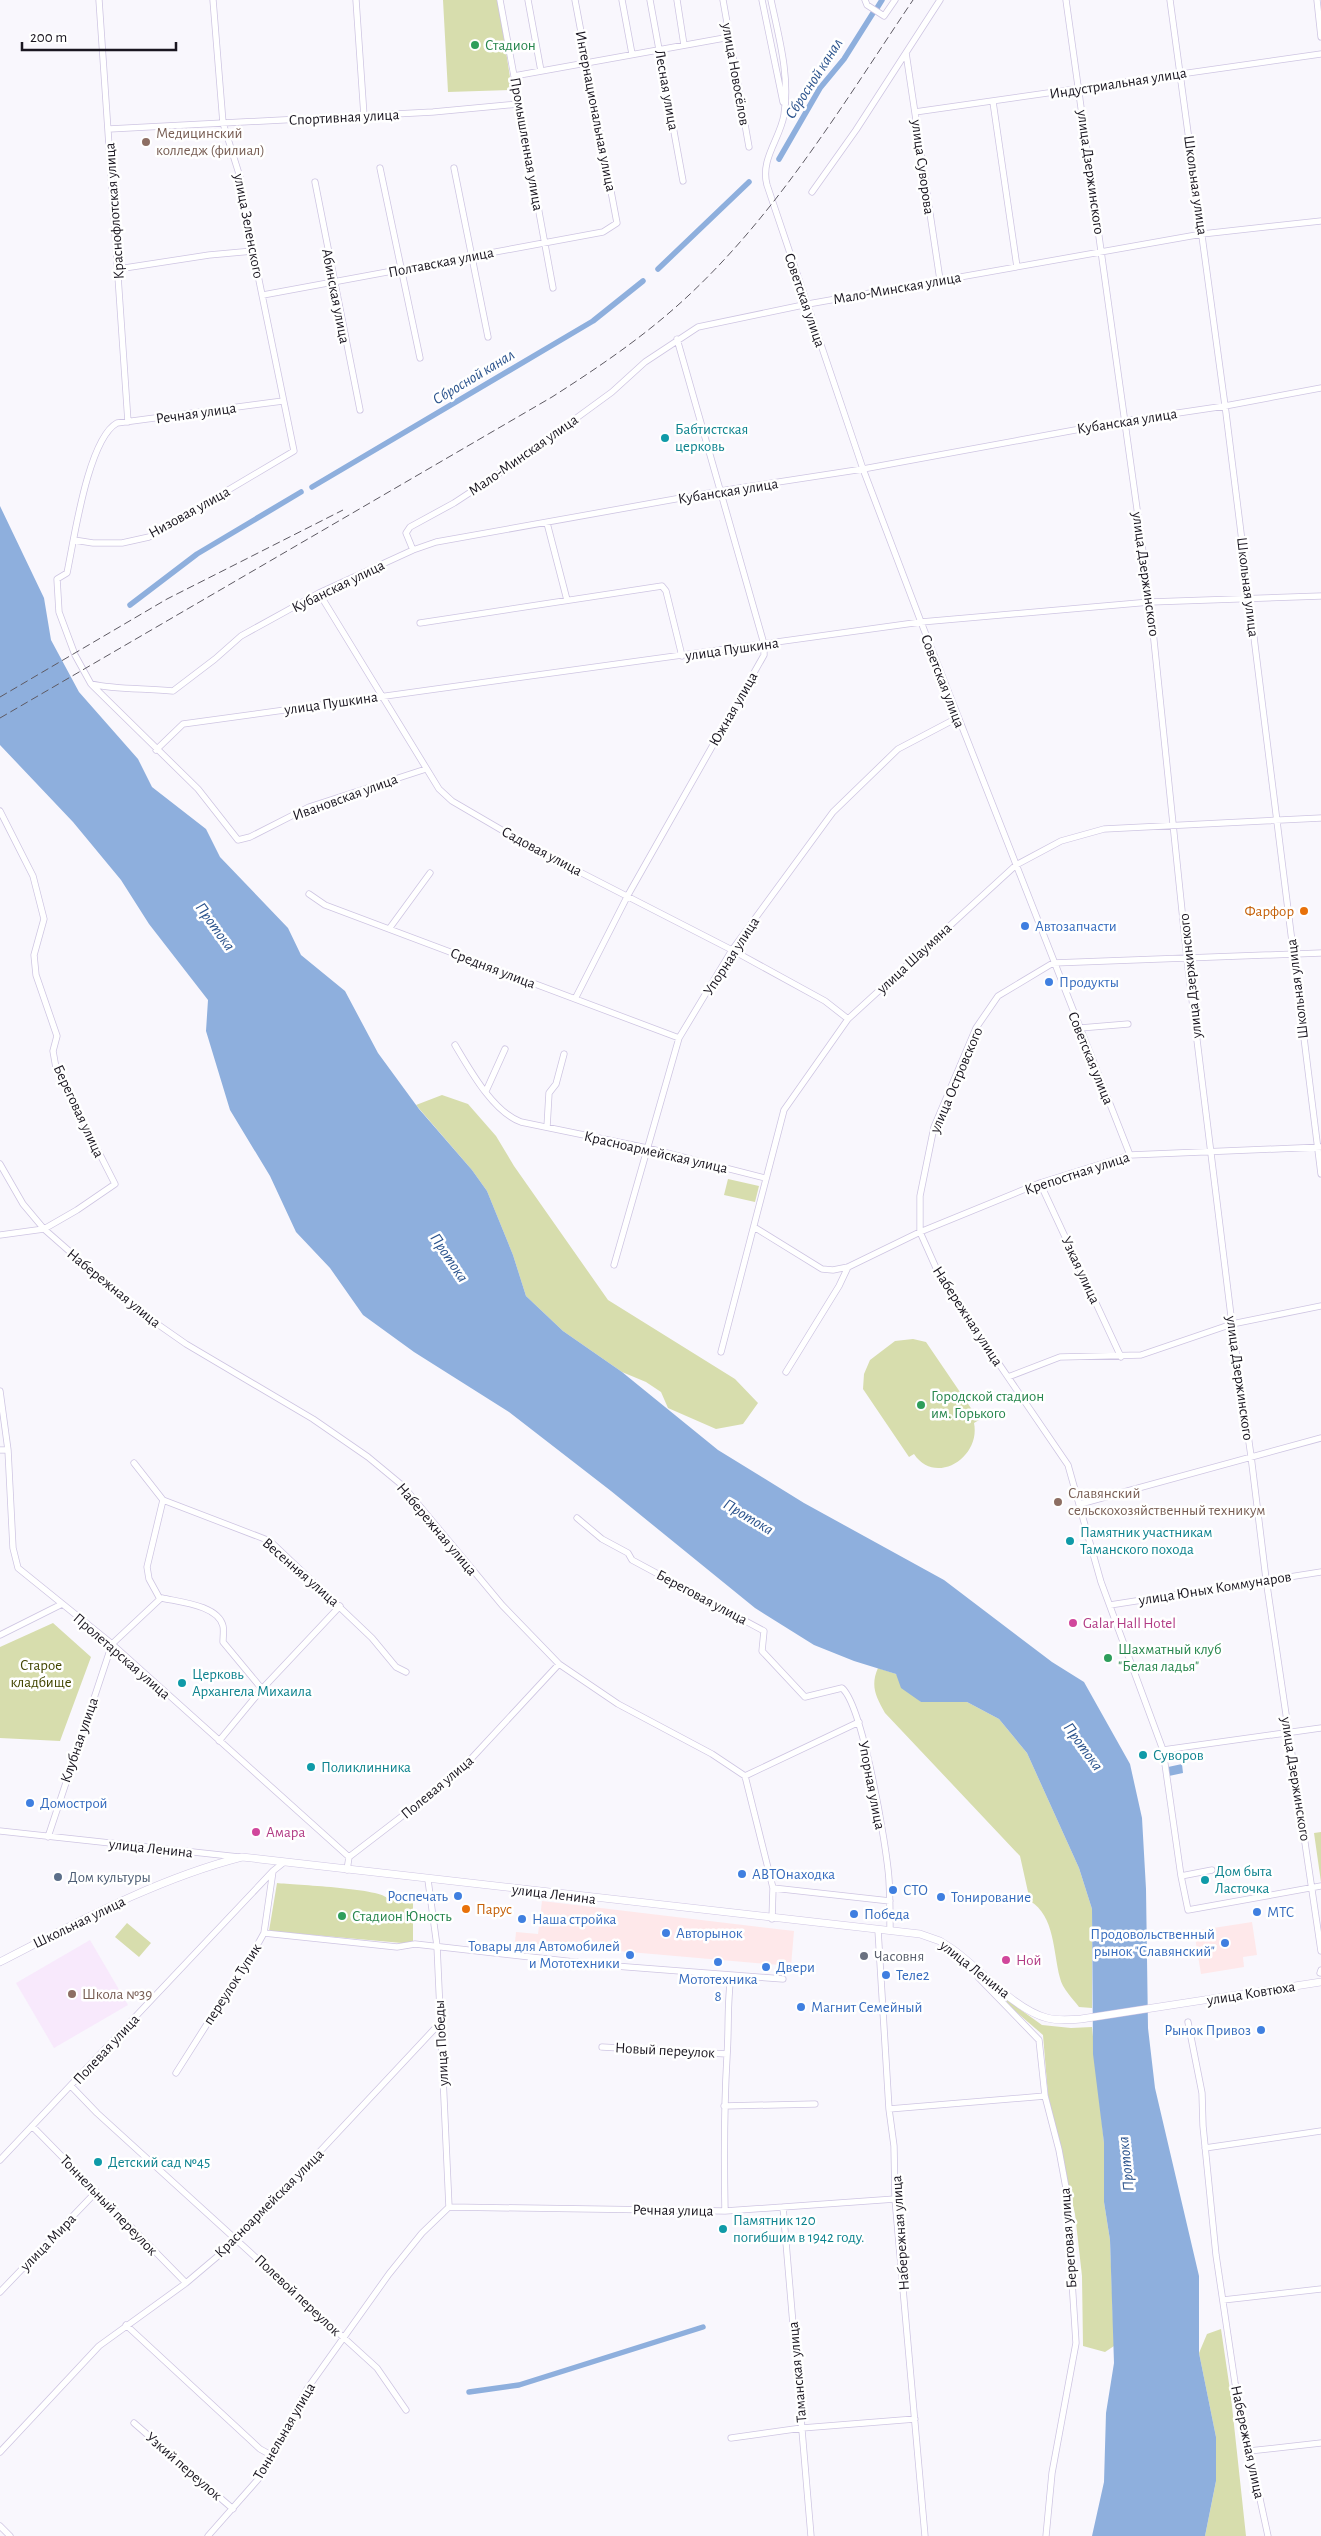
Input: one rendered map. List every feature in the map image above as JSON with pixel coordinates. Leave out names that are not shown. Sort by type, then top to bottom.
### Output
[{"type":"main road","name":"улица Ленина","points":[[242,1857],[772,1919],[890,1930],[932,1937],[951,1948],[975,1966],[1019,2004],[1036,2014],[1061,2020],[1081,2020],[1181,2005]]},
{"type":"main road","name":"Школьная улица","points":[[0,1962],[149,1888],[216,1864],[242,1857]]},
{"type":"main road","name":"улица Ковтюха","points":[[1181,2005],[1321,1982]]},
{"type":"street","name":"Краснофлотская улица","points":[[99,0],[128,422]]},
{"type":"street","name":"улица Зеленского","points":[[213,0],[223,123],[240,177],[252,251],[263,295],[294,451]]},
{"type":"street","points":[[356,0],[364,116]]},
{"type":"street","name":"Промышленная улица","points":[[500,0],[553,288]]},
{"type":"street","points":[[528,0],[541,71]]},
{"type":"street","name":"Интернациональная улица","points":[[575,0],[617,223]]},
{"type":"street","points":[[622,0],[632,54]]},
{"type":"street","name":"Лесная улица","points":[[650,0],[683,181]]},
{"type":"street","points":[[677,0],[684,45]]},
{"type":"street","name":"улица Новосёлов","points":[[723,0],[749,147]]},
{"type":"street","points":[[762,0],[784,107]]},
{"type":"street","name":"Советская улица","points":[[772,0],[786,79],[784,117],[766,162],[764,174],[863,469],[957,718],[1130,1155]]},
{"type":"street","points":[[865,0],[866,5],[884,16],[895,0]]},
{"type":"street","points":[[812,192],[856,130],[940,0]]},
{"type":"street","name":"улица Дзержинского","points":[[1066,0],[1150,602],[1186,958],[1232,1324],[1252,1456],[1266,1579],[1321,1951]]},
{"type":"street","name":"Школьная улица","points":[[1170,0],[1226,406],[1321,1174]]},
{"type":"street","points":[[1317,0],[1321,38]]},
{"type":"street","points":[[514,76],[730,37]]},
{"type":"street","name":"улица Суворова","points":[[906,54],[940,280]]},
{"type":"street","name":"Индустриальная улица","points":[[915,112],[1321,54]]},
{"type":"street","points":[[778,81],[782,85],[786,79]]},
{"type":"street","points":[[993,102],[1017,267]]},
{"type":"street","name":"Спортивная улица","points":[[109,130],[364,116],[519,104]]},
{"type":"street","points":[[380,168],[420,358]]},
{"type":"street","points":[[454,168],[488,337]]},
{"type":"street","name":"Абинская улица","points":[[314,182],[360,410]]},
{"type":"street","name":"Мало-Минская улица","points":[[413,550],[406,533],[410,527],[454,503],[515,463],[612,392],[645,362],[678,339],[698,328],[808,304],[1202,234],[1321,221]]},
{"type":"street","name":"Полтавская улица","points":[[263,295],[544,241],[603,232],[617,223]]},
{"type":"street","points":[[118,269],[209,254],[252,251]]},
{"type":"street","points":[[678,339],[764,644]]},
{"type":"street","name":"Кубанская улица","points":[[91,684],[114,689],[146,688],[173,691],[216,659],[241,636],[319,593],[413,550],[436,542],[863,469],[1124,420],[1226,406],[1321,388]]},
{"type":"street","name":"Речная улица","points":[[74,540],[93,458],[110,427],[128,422],[283,401]]},
{"type":"street","name":"Низовая улица","points":[[74,540],[92,543],[122,543],[149,537],[294,451]]},
{"type":"street","points":[[547,523],[567,600]]},
{"type":"street","points":[[74,540],[67,573],[57,579],[60,612],[75,655],[91,684],[156,750]]},
{"type":"street","points":[[420,623],[662,586],[666,591],[682,656]]},
{"type":"street","name":"Садовая улица","points":[[319,593],[426,769],[439,789],[452,801],[529,846],[628,895],[825,1001],[848,1019]]},
{"type":"street","name":"улица Пушкина","points":[[156,750],[183,724],[921,622],[1150,602],[1321,596]]},
{"type":"street","name":"Южная улица","points":[[575,999],[628,895],[764,655],[764,644]]},
{"type":"street","name":"Упорная улица","points":[[614,1265],[679,1038],[732,950],[833,812],[898,749],[957,718]]},
{"type":"street","name":"Ивановская улица","points":[[156,750],[198,789],[238,840],[309,807],[426,769]]},
{"type":"street","name":"Береговая улица","points":[[0,811],[33,876],[44,919],[34,955],[36,975],[57,1036],[54,1052],[56,1068],[115,1184],[44,1229]]},
{"type":"street","name":"улица Шаумяна","points":[[721,1352],[784,1110],[848,1019],[1016,866],[1060,841],[1079,834],[1104,829],[1321,818]]},
{"type":"street","points":[[388,929],[430,873]]},
{"type":"street","name":"Средняя улица","points":[[310,894],[325,905],[679,1038]]},
{"type":"street","name":"улица Островского","points":[[920,1232],[920,1196],[934,1127],[976,1028],[998,996],[1053,963],[1321,953]]},
{"type":"street","points":[[1080,1028],[1128,1024]]},
{"type":"street","name":"Красноармейская улица","points":[[454,1045],[472,1074],[508,1117],[647,1148],[765,1178]]},
{"type":"street","points":[[486,1091],[505,1049]]},
{"type":"street","points":[[546,1127],[550,1093],[556,1084],[564,1054]]},
{"type":"street","name":"Крепостная улица","points":[[754,1228],[822,1269],[833,1270],[848,1267],[920,1232],[1040,1183],[1130,1155],[1319,1147]]},
{"type":"street","name":"Набережная улица","points":[[0,1164],[23,1204],[44,1229],[133,1307],[186,1344],[313,1419],[368,1458],[403,1486],[502,1606],[558,1664],[618,1704],[712,1754],[745,1776]]},
{"type":"street","name":"Узкая улица","points":[[1040,1183],[1122,1357]]},
{"type":"street","points":[[0,1235],[44,1229]]},
{"type":"street","name":"Набережная улица","points":[[920,1232],[941,1279],[1068,1465],[1101,1582],[1163,1750],[1181,1876],[1188,1910],[1313,1888]]},
{"type":"street","points":[[786,1372],[839,1286],[848,1267]]},
{"type":"street","points":[[1008,1377],[1060,1357],[1122,1357],[1141,1355],[1232,1324],[1321,1306]]},
{"type":"street","name":"Пролетарская улица","points":[[0,1390],[8,1450],[13,1548],[18,1568],[112,1644],[349,1857]]},
{"type":"street","points":[[1080,1504],[1321,1438]]},
{"type":"street","points":[[0,1450],[8,1450]]},
{"type":"street","points":[[134,1463],[163,1500],[147,1567],[149,1579],[160,1599]]},
{"type":"street","name":"Весенняя улица","points":[[163,1500],[270,1541],[340,1606],[372,1638],[396,1667],[406,1672]]},
{"type":"street","name":"Береговая улица","points":[[577,1518],[602,1539],[628,1553],[632,1560],[764,1631],[762,1651],[802,1694]]},
{"type":"street","name":"улица Юных Коммунаров","points":[[1110,1605],[1266,1579],[1321,1572]]},
{"type":"street","points":[[112,1644],[160,1599],[188,1604],[216,1615],[223,1626],[223,1642],[262,1689]]},
{"type":"street","points":[[0,1635],[62,1604]]},
{"type":"street","points":[[219,1741],[262,1689],[340,1606]]},
{"type":"street","name":"Клубная улица","points":[[48,1836],[112,1644]]},
{"type":"street","name":"Полевая улица","points":[[349,1857],[457,1774],[558,1664]]},
{"type":"street","name":"Упорная улица","points":[[802,1694],[805,1698],[842,1688],[848,1693],[859,1722],[879,1817],[889,1879],[890,1930]]},
{"type":"street","points":[[772,1919],[773,1888],[745,1776],[859,1722]]},
{"type":"street","points":[[1163,1750],[1321,1728]]},
{"type":"street","name":"улица Ленина","points":[[0,1831],[242,1857]]},
{"type":"street","points":[[216,1864],[218,1854]]},
{"type":"street","points":[[347,1870],[349,1857]]},
{"type":"street","points":[[273,1871],[283,1863]]},
{"type":"street","points":[[1181,1876],[1212,1870]]},
{"type":"street","name":"Полевая улица","points":[[0,2160],[273,1871]]},
{"type":"street","name":"переулок Тупик","points":[[176,2073],[252,1955],[264,1933],[273,1871]]},
{"type":"street","name":"улица Победы","points":[[428,1880],[437,1946],[449,2207]]},
{"type":"street","points":[[1313,1888],[1321,1886]]},
{"type":"street","points":[[773,1888],[890,1901]]},
{"type":"street","name":"Набережная улица","points":[[878,1930],[889,2109],[894,2146],[896,2199],[925,2536]]},
{"type":"street","points":[[264,1933],[398,1947],[415,1944],[602,1965],[783,1979]]},
{"type":"street","name":"Береговая улица","points":[[975,1966],[978,1978],[1039,2040],[1044,2096],[1059,2150],[1066,2188],[1076,2343],[1052,2473],[1046,2536]]},
{"type":"street","points":[[725,2211],[724,2106],[727,2003],[731,1975]]},
{"type":"street","name":"Набережная улица","points":[[1188,2022],[1202,2093],[1205,2148],[1235,2383],[1268,2536]]},
{"type":"street","name":"Красноармейская улица","points":[[0,2452],[75,2369],[99,2346],[126,2324],[186,2283],[238,2239],[440,2023]]},
{"type":"street","name":"Новый переулок","points":[[602,2047],[727,2054]]},
{"type":"street","name":"Полевой переулок","points":[[71,2086],[121,2135],[238,2239],[377,2368],[406,2410]]},
{"type":"street","points":[[889,2109],[1044,2096]]},
{"type":"street","points":[[724,2106],[815,2104]]},
{"type":"street","name":"Тоннельный переулок","points":[[32,2126],[186,2283]]},
{"type":"street","points":[[1205,2148],[1321,2131]]},
{"type":"street","name":"улица Мира","points":[[0,2292],[96,2192]]},
{"type":"street","name":"Речная улица","points":[[449,2207],[725,2211],[896,2199]]},
{"type":"street","name":"Тоннельная улица","points":[[208,2536],[261,2476],[270,2455],[307,2389],[344,2337],[422,2233],[449,2207]]},
{"type":"street","name":"Таманская улица","points":[[782,2207],[811,2536]]},
{"type":"street","points":[[1223,2300],[1321,2288]]},
{"type":"street","points":[[126,2324],[260,2449],[270,2455]]},
{"type":"street","points":[[731,2438],[802,2428],[916,2419]]},
{"type":"street","name":"Узкий переулок","points":[[134,2423],[233,2509]]},
{"type":"street","points":[[1249,2451],[1321,2443]]},
{"type":"street","points":[[0,2526],[10,2536]]},
{"type":"shaded area","name":"Авторынок","points":[[542,1901],[794,1931],[791,1966],[515,1942],[516,1932],[538,1934]]},
{"type":"shaded area","name":"Продовольственный рынок \"Славянский\"","points":[[1252,1922],[1257,1955],[1243,1957],[1244,1967],[1201,1974],[1194,1931]]},
{"type":"shaded area","name":"Школа №39","points":[[90,1940],[128,2005],[54,2048],[16,1983]]},
{"type":"green space","name":"Стадион","points":[[443,0],[498,0],[512,90],[448,92]]},
{"type":"green space","points":[[442,1095],[468,1104],[496,1136],[514,1166],[608,1300],[735,1379],[758,1403],[743,1424],[716,1429],[668,1408],[661,1392],[646,1382],[622,1372],[563,1331],[526,1296],[513,1255],[487,1191],[472,1170],[416,1105]]},
{"type":"green space","points":[[728,1179],[759,1186],[755,1202],[724,1195]]},
{"type":"green space","name":"Городской cтадион им. Горького","points":[[913,1339],[926,1342],[979,1420],[974,1423],[974,1436],[971,1447],[964,1457],[954,1464],[944,1467],[933,1468],[923,1463],[914,1454],[909,1457],[863,1389],[864,1374],[870,1360],[895,1341]]},
{"type":"green space","name":"Старое кладбище","points":[[53,1623],[91,1657],[60,1741],[0,1738],[0,1647]]},
{"type":"green space","points":[[878,1668],[896,1674],[921,1702],[967,1702],[999,1719],[1027,1753],[1079,1868],[1092,1909],[1092,2008],[1079,2007],[1061,1982],[1049,1925],[1038,1908],[1030,1901],[1020,1856],[885,1713],[874,1686]]},
{"type":"green space","points":[[1321,1832],[1321,1882],[1314,1833]]},
{"type":"green space","name":"Стадион Юность","points":[[277,1883],[353,1889],[387,1898],[413,1900],[413,1944],[269,1931]]},
{"type":"green space","points":[[127,1923],[151,1943],[139,1957],[115,1937]]},
{"type":"green space","points":[[1007,2000],[1042,2025],[1071,2028],[1092,2027],[1104,2143],[1104,2202],[1110,2240],[1114,2346],[1105,2352],[1083,2346],[1082,2276],[1075,2214],[1048,2095],[1043,2035],[1006,2003]]},
{"type":"green space","points":[[1221,2329],[1231,2397],[1246,2536],[1205,2536],[1216,2481],[1216,2437],[1199,2353],[1207,2334]]},
{"type":"water","name":"Протока","points":[[0,506],[44,598],[51,640],[79,692],[138,759],[152,787],[206,829],[220,857],[288,928],[301,955],[345,991],[378,1053],[419,1109],[472,1170],[487,1191],[513,1255],[526,1296],[563,1331],[622,1372],[718,1450],[804,1503],[944,1580],[1052,1662],[1084,1682],[1130,1764],[1142,1818],[1146,1889],[1148,2028],[1155,2088],[1199,2276],[1199,2353],[1216,2437],[1216,2481],[1205,2536],[1092,2536],[1104,2482],[1106,2413],[1114,2363],[1110,2240],[1104,2202],[1104,2143],[1093,2054],[1092,1909],[1079,1868],[1027,1753],[999,1719],[967,1702],[921,1702],[901,1688],[896,1674],[854,1661],[814,1645],[755,1608],[611,1491],[509,1412],[414,1352],[363,1315],[330,1268],[296,1232],[270,1176],[230,1110],[206,1031],[208,1000],[149,924],[121,880],[73,822],[0,745]]},
{"type":"water","points":[[1182,1764],[1183,1773],[1169,1776],[1168,1767]]},
{"type":"waterway","name":"Сбросной канал","points":[[877,8],[882,0]]},
{"type":"waterway","name":"Сбросной канал","points":[[779,159],[820,88],[844,59],[873,13]]},
{"type":"waterway","name":"Сбросной канал","points":[[658,269],[749,182]]},
{"type":"waterway","name":"Сбросной канал","points":[[312,487],[593,321],[643,281]]},
{"type":"waterway","name":"Сбросной канал","points":[[130,605],[197,554],[301,492]]},
{"type":"waterway","points":[[469,2392],[519,2385],[703,2327]]},
{"type":"railway","points":[[0,718],[552,397],[606,362],[657,323],[696,289],[765,212],[827,129],[913,0]]},
{"type":"railway","points":[[0,697],[167,599],[343,510]]},
{"type":"place","name":"Стадион","points":[[475,45]]},
{"type":"place","name":"Медицинский колледж (филиал)","points":[[146,142]]},
{"type":"place","name":"Бабтистская церковь","points":[[665,438]]},
{"type":"place","name":"Фарфор","points":[[1304,911]]},
{"type":"place","name":"Автозапчасти","points":[[1025,926]]},
{"type":"place","name":"Продукты","points":[[1049,982]]},
{"type":"place","name":"Городской cтадион им. Горького","points":[[921,1405]]},
{"type":"place","name":"Славянский сельскохозяйственный техникум","points":[[1058,1502]]},
{"type":"place","name":"Памятник участникам Таманского похода","points":[[1070,1541]]},
{"type":"place","name":"Galar Hall Hotel","points":[[1073,1623]]},
{"type":"place","name":"Шахматный клуб \"Белая ладья\"","points":[[1108,1658]]},
{"type":"place","name":"Церковь Архангела Михаила","points":[[182,1683]]},
{"type":"place","name":"Суворов","points":[[1143,1755]]},
{"type":"place","name":"Поликлинника","points":[[311,1767]]},
{"type":"place","name":"Домострой","points":[[30,1803]]},
{"type":"place","name":"Амара","points":[[256,1832]]},
{"type":"place","name":"АВТОнаходка","points":[[742,1874]]},
{"type":"place","name":"Дом культуры","points":[[58,1877]]},
{"type":"place","name":"Дом быта Ласточка","points":[[1205,1880]]},
{"type":"place","name":"СТО","points":[[893,1890]]},
{"type":"place","name":"Роспечать","points":[[458,1896]]},
{"type":"place","name":"Тонирование","points":[[941,1897]]},
{"type":"place","name":"Парус","points":[[466,1909]]},
{"type":"place","name":"МТС","points":[[1257,1912]]},
{"type":"place","name":"Победа","points":[[854,1914]]},
{"type":"place","name":"Стадион Юность","points":[[342,1916]]},
{"type":"place","name":"Наша стройка","points":[[522,1919]]},
{"type":"place","name":"Авторынок","points":[[666,1933]]},
{"type":"place","name":"Продовольственный рынок \"Славянский\"","points":[[1225,1943]]},
{"type":"place","name":"Товары для Автомобилей и Мототехники","points":[[630,1955]]},
{"type":"place","name":"Часовня","points":[[864,1956]]},
{"type":"place","name":"Ной","points":[[1006,1960]]},
{"type":"place","name":"Мототехника 8","points":[[718,1962]]},
{"type":"place","name":"Двери","points":[[766,1967]]},
{"type":"place","name":"Теле2","points":[[886,1975]]},
{"type":"place","name":"Школа №39","points":[[72,1994]]},
{"type":"place","name":"Магнит Семейный","points":[[801,2007]]},
{"type":"place","name":"Рынок Привоз","points":[[1261,2030]]},
{"type":"place","name":"Детский сад №45","points":[[98,2162]]},
{"type":"place","name":"Памятник 120 погибшим в 1942 году.","points":[[723,2229]]}]
